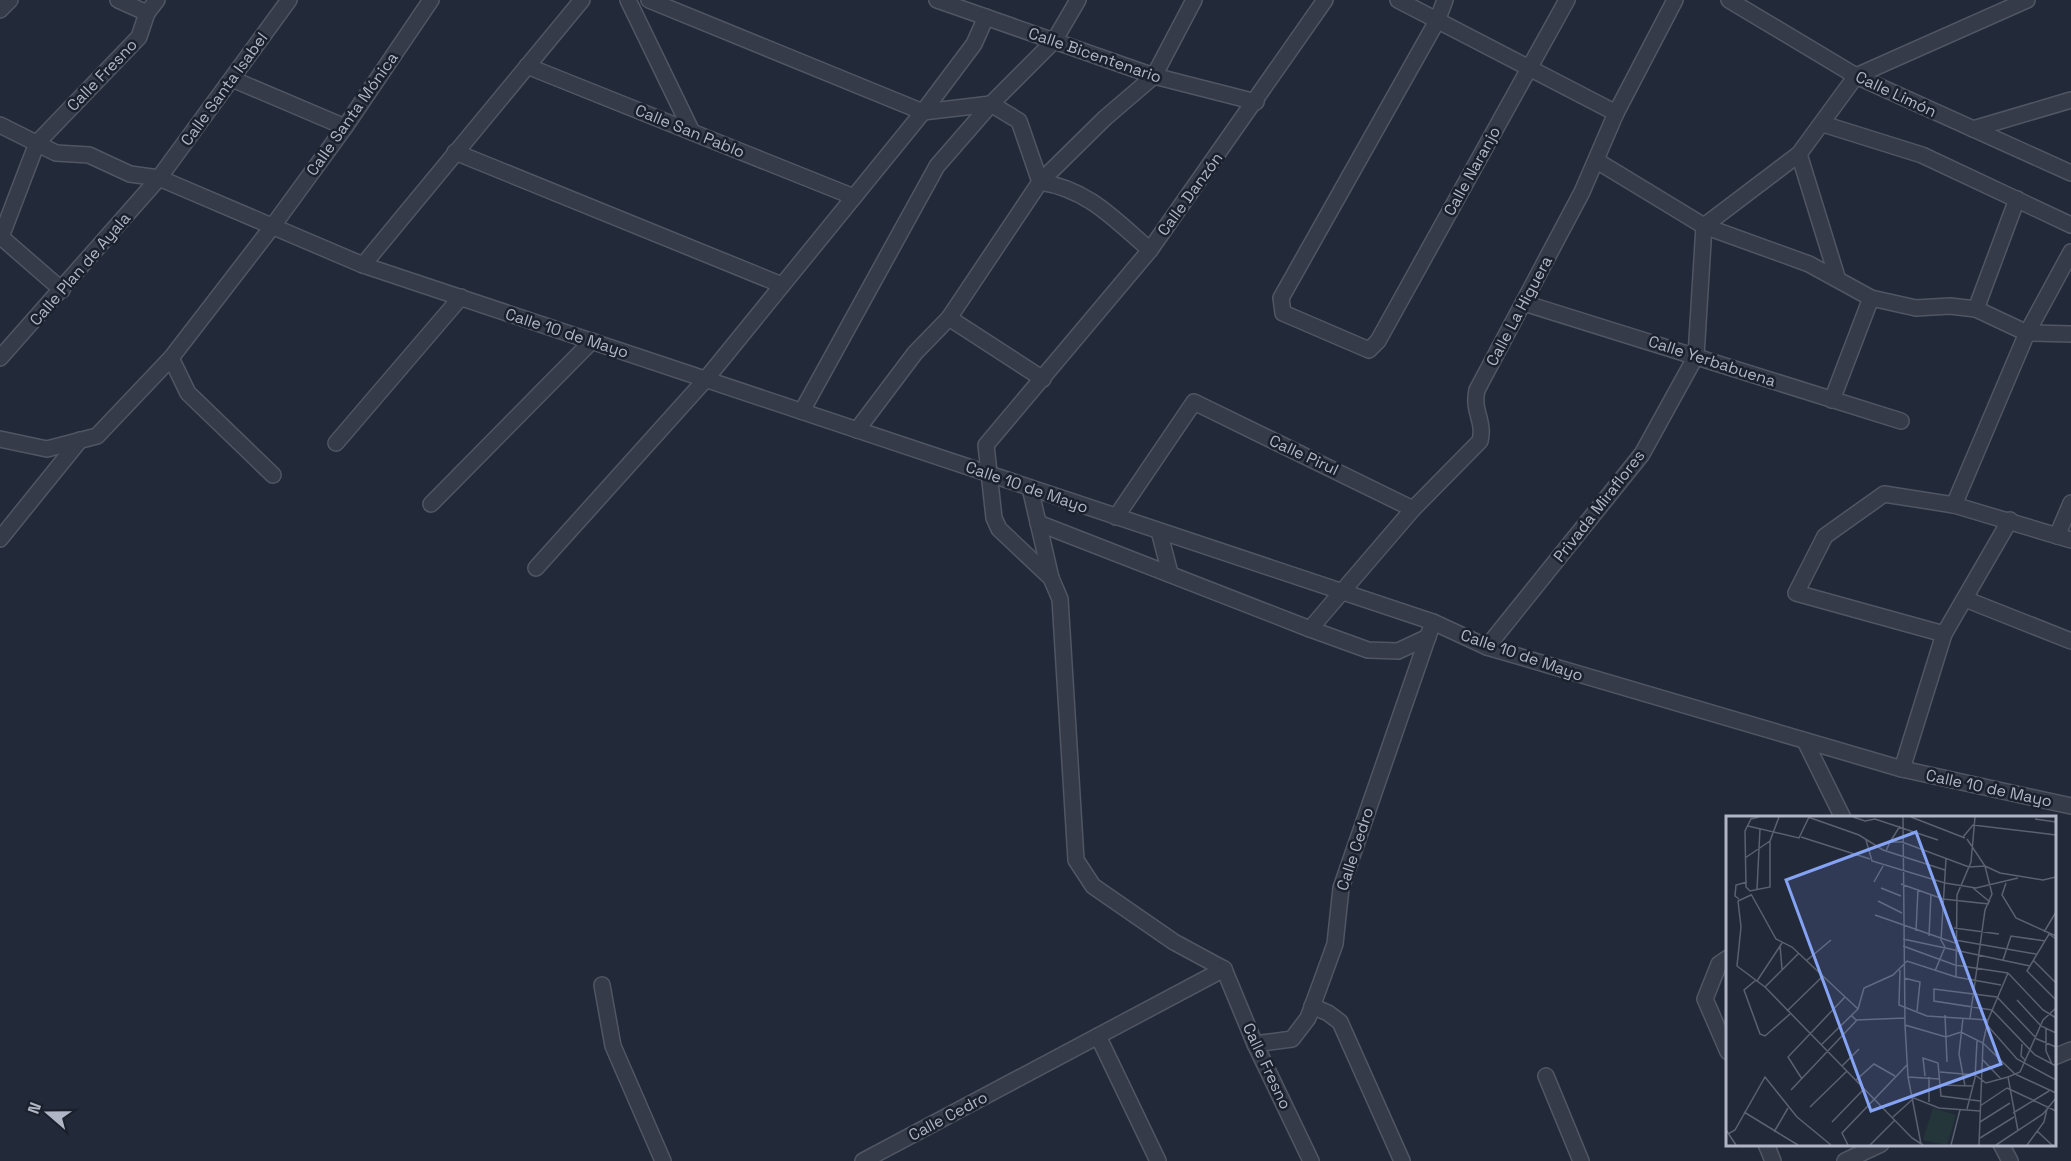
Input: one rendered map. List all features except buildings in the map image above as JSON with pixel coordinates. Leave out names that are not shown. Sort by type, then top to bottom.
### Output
[{"type":"street","points":[[0,10],[10,0]]},
{"type":"street","points":[[118,0],[147,13]]},
{"type":"street","name":"Calle Fresno","points":[[37,143],[139,37],[147,13],[157,0]]},
{"type":"street","name":"Calle Santa Isabel","points":[[159,178],[290,0]]},
{"type":"street","name":"Calle Santa Mónica","points":[[80,440],[97,436],[171,358],[272,227],[345,127],[431,0]]},
{"type":"street","points":[[363,265],[582,0]]},
{"type":"street","points":[[628,0],[692,132]]},
{"type":"street","points":[[650,0],[923,112],[991,104],[1019,121],[1040,182]]},
{"type":"street","name":"Calle Bicentenario","points":[[937,0],[962,4],[986,17],[1154,76],[1256,102]]},
{"type":"street","points":[[802,411],[937,166],[991,104],[1054,41],[1078,0]]},
{"type":"street","points":[[857,430],[915,354],[949,318],[1040,182],[1105,118],[1154,76],[1194,0]]},
{"type":"street","name":"Calle Danzón","points":[[1051,578],[999,528],[994,518],[987,474],[986,445],[1150,250],[1256,102],[1325,0]]},
{"type":"street","points":[[1398,0],[1616,113]]},
{"type":"street","points":[[1437,21],[1445,0]]},
{"type":"street","name":"Calle Naranjo","points":[[1437,21],[1281,298],[1283,313],[1369,350],[1378,341],[1567,0]]},
{"type":"street","name":"Calle La Higuera","points":[[1310,629],[1413,509],[1480,441],[1483,429],[1474,405],[1477,390],[1597,161],[1616,113],[1675,0]]},
{"type":"street","name":"Calle Limón","points":[[1729,0],[1856,76],[2071,173]]},
{"type":"street","points":[[1696,356],[1704,226],[1799,154],[1856,76],[2027,0]]},
{"type":"street","points":[[536,568],[706,379],[923,112],[974,44],[986,17]]},
{"type":"street","name":"Calle San Pablo","points":[[527,66],[854,197]]},
{"type":"street","points":[[232,79],[345,127]]},
{"type":"street","points":[[1973,129],[2071,100]]},
{"type":"street","points":[[1823,123],[1922,155],[2071,225]]},
{"type":"street","name":"Calle 10 de Mayo","points":[[0,125],[56,153],[89,155],[130,174],[159,178],[363,265],[1342,592],[1430,630],[1902,769],[2071,806]]},
{"type":"street","points":[[37,143],[0,237],[62,290]]},
{"type":"street","points":[[455,152],[782,285]]},
{"type":"street","points":[[1799,154],[1837,277]]},
{"type":"street","points":[[1597,161],[1704,226],[1809,264],[1837,277],[1871,298],[1916,308],[1950,306],[1976,309],[2027,333],[2071,334]]},
{"type":"street","name":"Calle Plan de Ayala","points":[[0,358],[159,178]]},
{"type":"street","points":[[1040,182],[1062,185],[1097,203],[1150,250]]},
{"type":"street","points":[[1976,309],[2017,199]]},
{"type":"street","points":[[1954,505],[2027,333],[2071,252]]},
{"type":"street","points":[[336,443],[461,297]]},
{"type":"street","points":[[1832,400],[1871,298]]},
{"type":"street","name":"Calle Yerbabuena","points":[[1524,303],[1901,421]]},
{"type":"street","points":[[949,318],[1043,379]]},
{"type":"street","points":[[431,504],[592,341]]},
{"type":"street","name":"Privada Miraflores","points":[[1487,647],[1642,454],[1696,356]]},
{"type":"street","points":[[171,358],[188,393],[273,475]]},
{"type":"street","name":"Calle Pirul","points":[[1116,517],[1194,402],[1413,509]]},
{"type":"street","points":[[0,439],[47,448],[80,440]]},
{"type":"street","points":[[0,539],[80,440]]},
{"type":"street","points":[[1030,488],[1051,578],[1060,598],[1076,860],[1093,886],[1174,942],[1224,969]]},
{"type":"street","points":[[1944,634],[1796,593],[1825,536],[1884,494],[1954,505],[2064,538],[2071,503]]},
{"type":"street","points":[[1902,769],[1944,634],[2010,520]]},
{"type":"street","points":[[1038,523],[1368,650],[1398,651],[1430,630]]},
{"type":"street","points":[[1159,531],[1170,573]]},
{"type":"street","points":[[1965,599],[2071,641]]},
{"type":"street","name":"Calle Cedro","points":[[1255,1044],[1292,1039],[1308,1018],[1335,944],[1341,888],[1430,630]]},
{"type":"street","points":[[1805,741],[1842,816]]},
{"type":"street","points":[[1726,959],[1719,964],[1705,999],[1726,1047]]},
{"type":"street","name":"Calle Fresno","points":[[1224,969],[1255,1044],[1311,1161]]},
{"type":"street","name":"Calle Cedro","points":[[868,1160],[1224,969]]},
{"type":"street","points":[[602,985],[613,1046],[663,1161]]},
{"type":"street","points":[[1312,1006],[1328,1013],[1340,1022],[1402,1161]]},
{"type":"street","points":[[1098,1036],[1158,1161]]},
{"type":"street","points":[[2056,1057],[2071,1050]]},
{"type":"street","points":[[1546,1076],[1581,1161]]},
{"type":"street","points":[[1767,1146],[1773,1161]]},
{"type":"street","points":[[2002,1146],[2010,1161]]},
{"type":"street","points":[[1845,1161],[1878,1151]]}]
